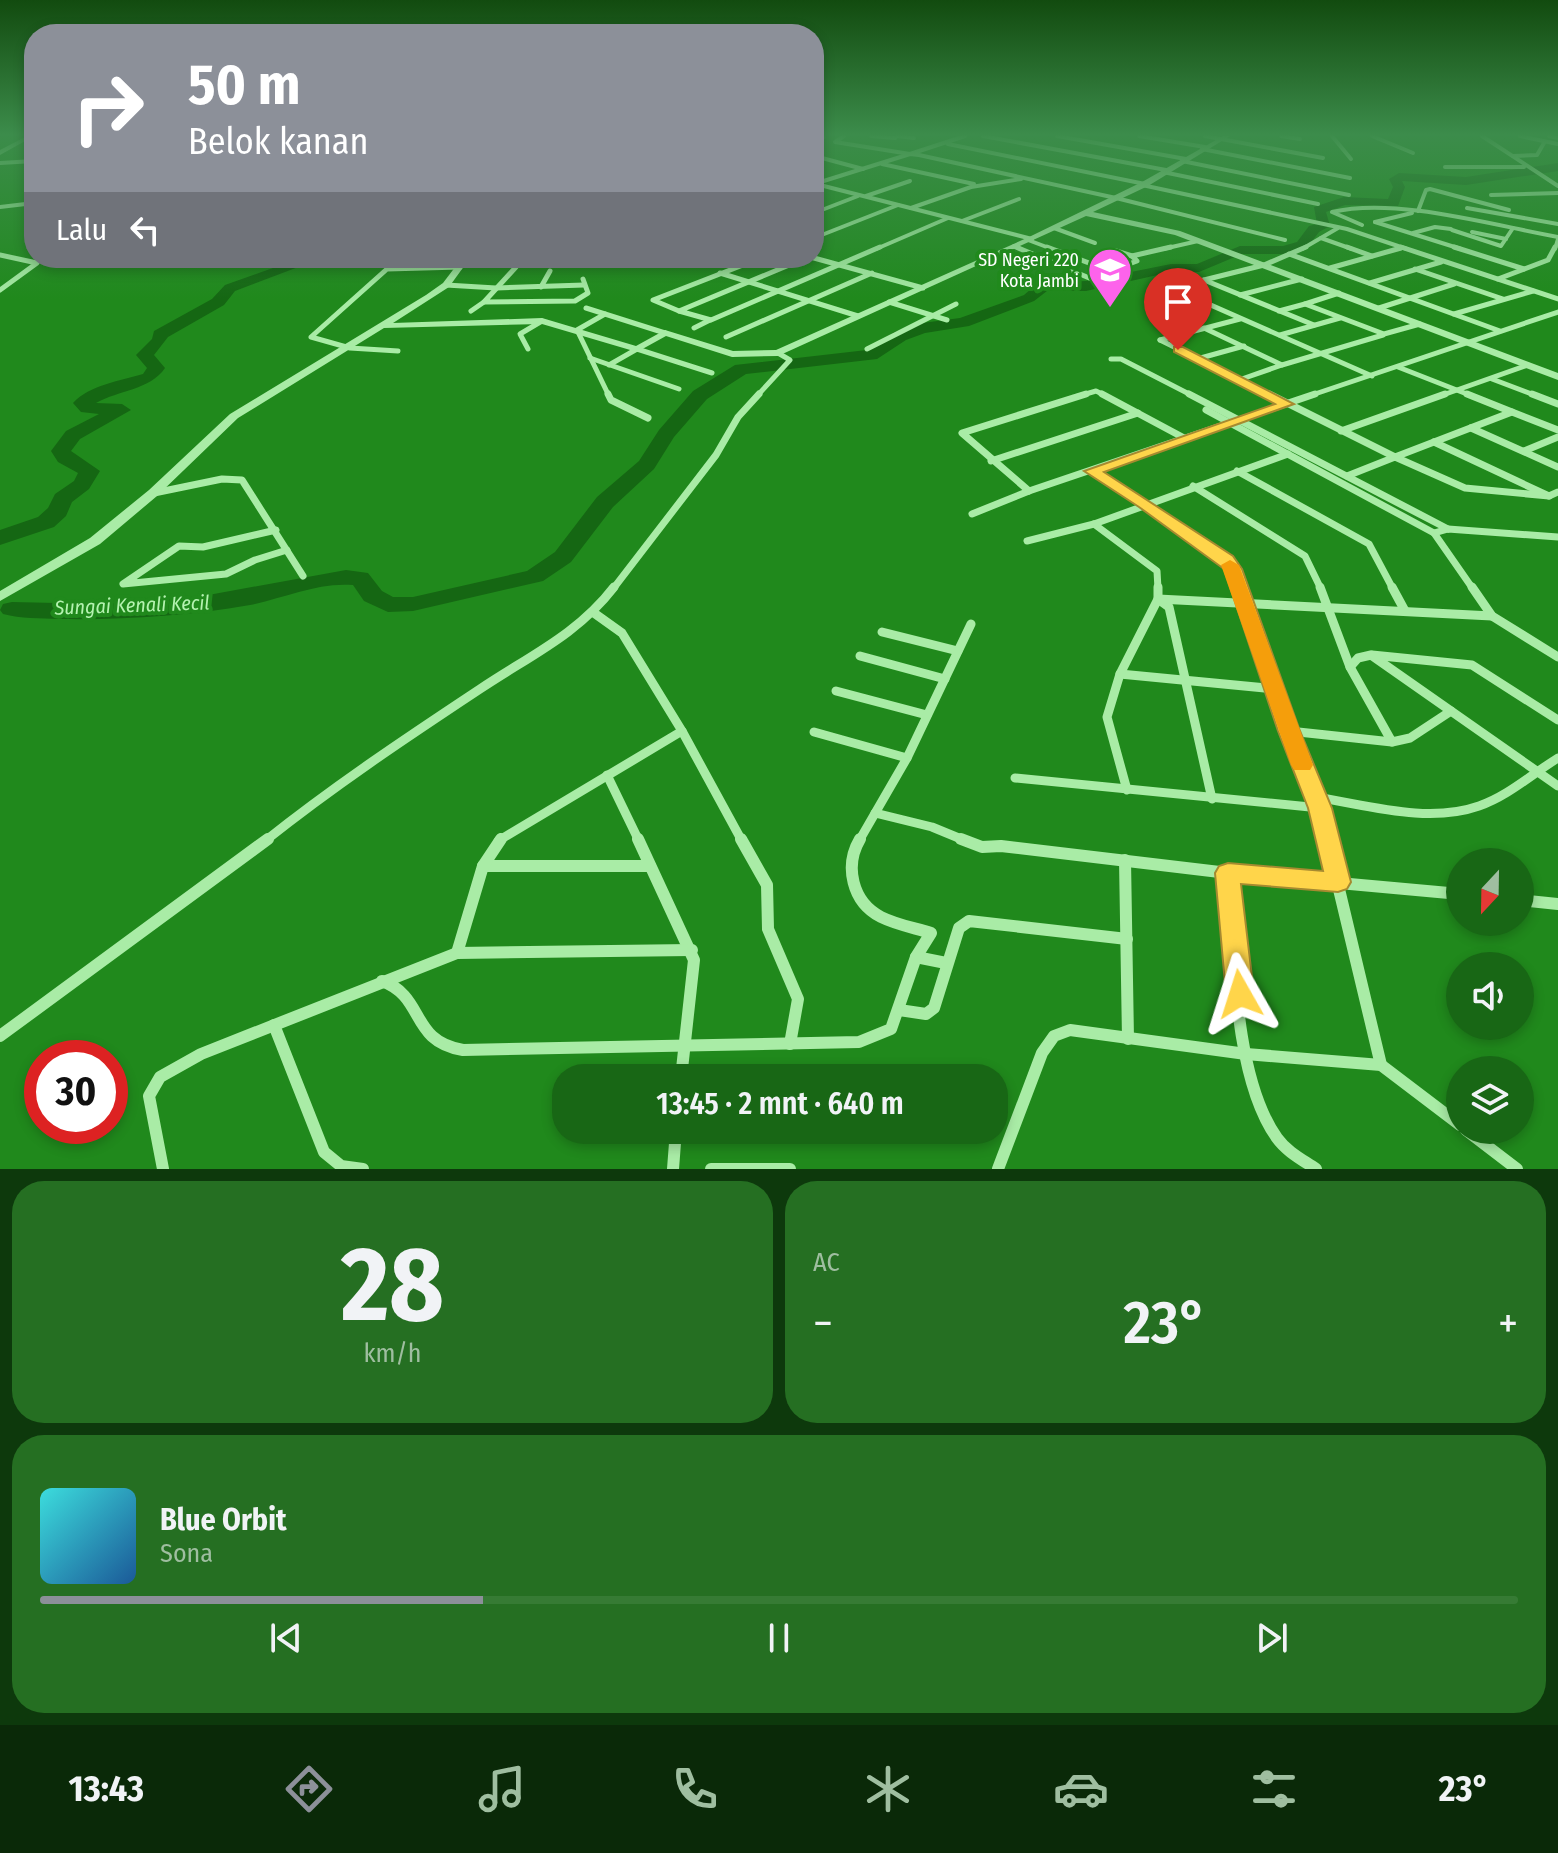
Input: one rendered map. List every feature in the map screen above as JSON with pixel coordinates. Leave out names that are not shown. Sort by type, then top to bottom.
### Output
[{"type":"street","points":[[841,191],[1030,239],[1107,271],[1137,261],[1116,251]]},
{"type":"street","points":[[824,210],[880,191]]},
{"type":"street","points":[[910,208],[962,191]]},
{"type":"street","points":[[1083,191],[1285,240]]},
{"type":"street","points":[[586,308],[732,354],[778,353],[1130,191]]},
{"type":"street","points":[[1171,191],[1347,229],[1558,299]]},
{"type":"street","points":[[1255,191],[1318,204]]},
{"type":"street","points":[[1328,191],[1349,195]]},
{"type":"street","points":[[1418,211],[1426,191]]},
{"type":"street","points":[[1433,191],[1509,210]]},
{"type":"street","points":[[1491,195],[1558,193]]},
{"type":"street","points":[[961,221],[1019,199]]},
{"type":"street","points":[[1461,219],[1471,200]]},
{"type":"street","points":[[0,207],[24,204]]},
{"type":"street","points":[[824,234],[898,205]]},
{"type":"street","points":[[1362,225],[1331,214],[1370,205],[1558,238],[1552,257],[1498,279]]},
{"type":"street","points":[[1467,208],[1558,224]]},
{"type":"street","points":[[1347,229],[1418,211]]},
{"type":"street","points":[[1085,213],[1214,246],[1558,377]]},
{"type":"street","points":[[694,328],[948,218]]},
{"type":"street","points":[[1375,222],[1524,269]]},
{"type":"street","points":[[1338,227],[1264,265],[1172,288],[1372,376]]},
{"type":"street","points":[[1411,233],[1434,227],[1506,239]]},
{"type":"street","points":[[1054,228],[1095,243]]},
{"type":"street","points":[[1479,255],[1501,246],[1513,228]]},
{"type":"street","points":[[1451,229],[1501,246]]},
{"type":"street","points":[[1321,238],[1373,256]]},
{"type":"street","points":[[1132,256],[1198,241]]},
{"type":"street","points":[[1014,246],[1094,280]]},
{"type":"street","points":[[1329,268],[1403,248]]},
{"type":"street","points":[[1289,254],[1501,332]]},
{"type":"street","points":[[0,255],[24,260]]},
{"type":"street","points":[[0,263],[9,257]]},
{"type":"street","points":[[824,260],[923,288]]},
{"type":"street","points":[[1032,266],[1049,261]]},
{"type":"street","points":[[1369,283],[1443,261]]},
{"type":"street","points":[[0,290],[30,268]]},
{"type":"street","points":[[389,268],[311,337],[350,348],[398,351]]},
{"type":"street","points":[[0,597],[95,541],[153,493],[234,416],[386,326],[446,285],[459,268]]},
{"type":"street","points":[[471,311],[484,302],[515,268]]},
{"type":"street","points":[[711,320],[653,300],[734,268]]},
{"type":"street","points":[[679,311],[782,268]]},
{"type":"street","points":[[1415,269],[1503,299]]},
{"type":"street","points":[[541,287],[550,271]]},
{"type":"street","points":[[720,273],[858,316]]},
{"type":"street","points":[[726,337],[872,273]]},
{"type":"street","points":[[1240,295],[1302,279]]},
{"type":"street","points":[[1203,280],[1314,325]]},
{"type":"street","points":[[446,285],[496,288],[584,282],[588,293],[575,301],[484,302]]},
{"type":"street","points":[[1379,308],[1456,283]]},
{"type":"street","points":[[1453,314],[1533,291]]},
{"type":"street","points":[[1279,311],[1339,293]]},
{"type":"street","points":[[889,302],[947,320]]},
{"type":"street","points":[[867,349],[956,304]]},
{"type":"street","points":[[1305,304],[1384,334]]},
{"type":"street","points":[[972,514],[1029,491],[1558,312]]},
{"type":"street","points":[[577,330],[605,314]]},
{"type":"street","points":[[1547,316],[1558,319]]},
{"type":"street","points":[[1279,335],[1340,318]]},
{"type":"street","points":[[1240,319],[1160,340],[1341,431],[1465,488],[1554,494]]},
{"type":"street","points":[[386,326],[542,321],[712,373]]},
{"type":"street","points":[[528,349],[520,334],[542,321]]},
{"type":"street","points":[[1239,380],[1420,324]]},
{"type":"street","points":[[1204,328],[1282,365]]},
{"type":"street","points":[[577,330],[611,400],[648,418]]},
{"type":"street","points":[[609,365],[665,333]]},
{"type":"street","points":[[1197,359],[1245,346]]},
{"type":"street","points":[[0,1036],[261,844],[334,786],[498,677],[534,658],[594,613],[716,455],[738,417],[789,361],[789,358],[778,353]]},
{"type":"street","points":[[590,358],[679,389]]},
{"type":"street","points":[[1448,529],[1280,441],[1235,422],[1111,359],[1121,359],[1235,422],[1271,445],[1434,533],[1492,616],[1558,657]]},
{"type":"street","points":[[1341,431],[1528,365]]},
{"type":"street","points":[[1397,367],[1558,430]]},
{"type":"street","points":[[1491,379],[1558,404]]},
{"type":"street","points":[[1029,491],[966,439],[963,432],[1096,391],[1186,439]]},
{"type":"street","points":[[1347,476],[1512,412]]},
{"type":"street","points":[[991,461],[1138,413]]},
{"type":"street","points":[[1470,428],[1558,467]]},
{"type":"street","points":[[1524,451],[1558,437]]},
{"type":"street","points":[[1271,445],[1280,441]]},
{"type":"street","points":[[1434,442],[1554,494]]},
{"type":"street","points":[[1027,541],[1094,524],[1145,503],[1288,454]]},
{"type":"street","points":[[1092,471],[1145,503],[1227,560],[1236,576],[1317,803],[1381,1065]]},
{"type":"street","points":[[1237,471],[1369,544],[1405,611]]},
{"type":"street","points":[[153,493],[237,478],[242,480],[303,576]]},
{"type":"street","points":[[1193,486],[1300,551],[1330,608],[1350,667],[1392,742]]},
{"type":"street","points":[[1094,524],[1157,571],[1158,599],[1120,674],[1107,717],[1127,790]]},
{"type":"street","points":[[1434,533],[1448,529],[1558,537]]},
{"type":"street","points":[[276,530],[199,548],[179,546],[123,584],[226,574],[255,560],[287,550]]},
{"type":"street","points":[[1158,599],[1492,616]]},
{"type":"street","points":[[1158,599],[1169,607],[1212,799]]},
{"type":"street","points":[[594,613],[622,633],[682,731],[769,889],[766,906],[768,929],[798,999],[790,1044]]},
{"type":"street","points":[[382,981],[397,984],[406,993],[430,1035],[442,1046],[463,1050],[859,1042],[891,1029],[916,957],[931,933],[875,913],[852,883],[853,850],[907,758],[971,624]]},
{"type":"street","points":[[882,632],[958,651]]},
{"type":"street","points":[[1350,667],[1358,658],[1371,655],[1472,665],[1558,720]]},
{"type":"street","points":[[1371,655],[1558,786]]},
{"type":"street","points":[[860,656],[945,679]]},
{"type":"street","points":[[1120,674],[1276,689]]},
{"type":"street","points":[[836,691],[927,715]]},
{"type":"street","points":[[1289,731],[1392,742],[1410,738],[1451,711]]},
{"type":"street","points":[[457,953],[483,866],[498,840],[682,731]]},
{"type":"street","points":[[814,732],[907,758]]},
{"type":"street","points":[[1015,778],[1212,799],[1317,803],[1423,812],[1462,811],[1481,806],[1558,758]]},
{"type":"street","points":[[607,775],[692,950],[694,960],[682,1064]]},
{"type":"street","points":[[875,813],[932,827],[982,847],[1001,846],[1228,873],[1446,893]]},
{"type":"street","points":[[1125,860],[1128,1039]]},
{"type":"street","points":[[483,866],[650,866]]},
{"type":"street","points":[[1228,873],[1246,1054],[1254,1088],[1276,1138],[1316,1169]]},
{"type":"street","points":[[1534,901],[1558,904]]},
{"type":"street","points":[[899,1010],[930,1013],[959,928],[969,921],[1127,939]]},
{"type":"street","points":[[163,1169],[149,1096],[160,1077],[201,1054],[457,953],[692,950]]},
{"type":"street","points":[[916,957],[946,963]]},
{"type":"street","points":[[274,1025],[324,1152],[333,1163],[345,1168],[363,1169]]},
{"type":"street","points":[[998,1169],[1042,1053],[1054,1036],[1070,1030],[1246,1054],[1381,1065],[1446,1114]]},
{"type":"street","points":[[673,1169],[675,1144]]},
{"type":"street","points":[[1484,1144],[1517,1169]]},
{"type":"street","points":[[711,1169],[790,1169]]},
{"type":"waterway","name":"Sungai Kenali Kecil","points":[[12,609],[162,609],[251,597],[319,580],[346,577],[360,578],[373,596],[388,605],[413,604],[535,576],[563,557],[605,502],[647,465],[666,434],[700,395],[741,369],[871,355],[900,336],[922,328],[963,323],[1029,298],[1043,286],[1086,286],[1171,268],[1199,268],[1240,250],[1283,250],[1302,245],[1314,229],[1323,226],[1319,210],[1344,201],[1393,203],[1398,191]]},
{"type":"waterway","points":[[0,538],[46,522],[58,511],[63,499],[82,485],[90,471],[65,458],[61,451],[73,435],[122,410],[88,408],[82,403],[106,390],[149,378],[156,368],[145,355],[160,340],[160,335],[218,302],[230,288],[285,268]]},
{"type":"slow traffic","points":[[1230,565],[1302,765]]},
{"type":"place","name":"SD Negeri 220 Kota Jambi","points":[[1110,309]]},
{"type":"route","points":[[1178,350],[1287,404],[1092,471],[1145,503],[1227,560],[1233,569],[1289,731],[1320,808],[1338,882],[1228,873],[1240,994]]}]
